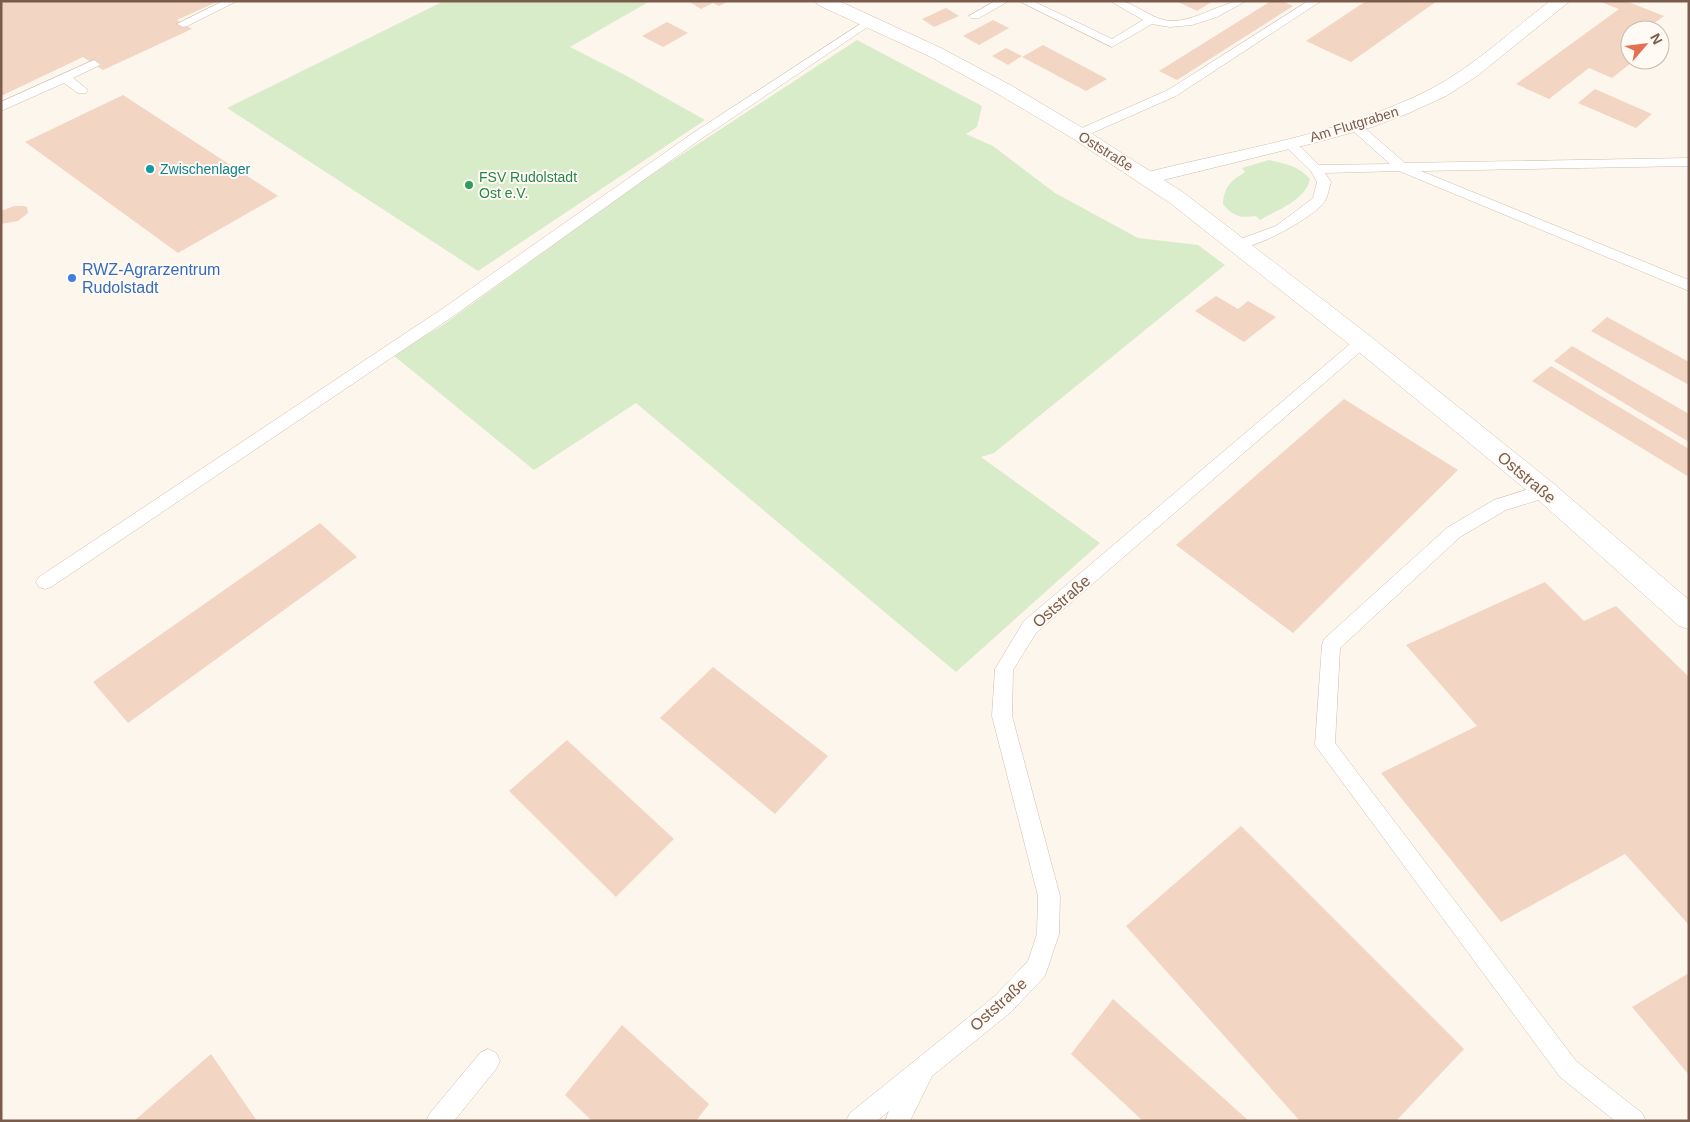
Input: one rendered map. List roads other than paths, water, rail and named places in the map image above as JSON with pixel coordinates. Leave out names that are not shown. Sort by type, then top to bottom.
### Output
[{"type":"street","name":"Oststraße","points":[[824,1],[936,53],[1079,134],[1177,198],[1362,342],[1545,491],[1689,618]]},
{"type":"street","name":"Am Flutgraben","points":[[1147,178],[1356,127],[1415,104],[1440,91],[1469,72],[1561,1]]},
{"type":"lane","points":[[183,24],[232,1]]},
{"type":"lane","points":[[975,16],[1004,1]]},
{"type":"lane","points":[[1024,1],[1112,44],[1153,19]]},
{"type":"lane","points":[[1115,1],[1160,23],[1189,22],[1221,13],[1242,1]]},
{"type":"lane","points":[[1294,1],[1312,4]]},
{"type":"lane","points":[[1079,134],[1172,93],[1312,4]]},
{"type":"lane","points":[[45,582],[447,313],[697,136],[868,22]]},
{"type":"lane","points":[[1,107],[94,64]]},
{"type":"lane","points":[[65,78],[82,90]]},
{"type":"lane","points":[[1356,127],[1402,168],[1689,286]]},
{"type":"lane","points":[[1236,245],[1281,229],[1319,200],[1324,182],[1316,169],[1290,144]]},
{"type":"lane","points":[[1316,169],[1689,162]]},
{"type":"lane","name":"Oststraße","points":[[858,1121],[1004,1004],[1037,968],[1048,934],[1049,896],[1002,716],[1004,669],[1030,627],[1362,342]]},
{"type":"lane","points":[[1545,491],[1500,505],[1454,532],[1331,645],[1325,745],[1568,1070],[1634,1121]]},
{"type":"lane","points":[[438,1121],[488,1061]]},
{"type":"lane","points":[[897,1121],[924,1067]]},
{"type":"place","name":"Zwischenlager","points":[[150,169]]},
{"type":"place","name":"FSV Rudolstadt Ost e.V.","points":[[469,185]]},
{"type":"place","name":"RWZ-Agrarzentrum Rudolstadt","points":[[72,278]]}]
